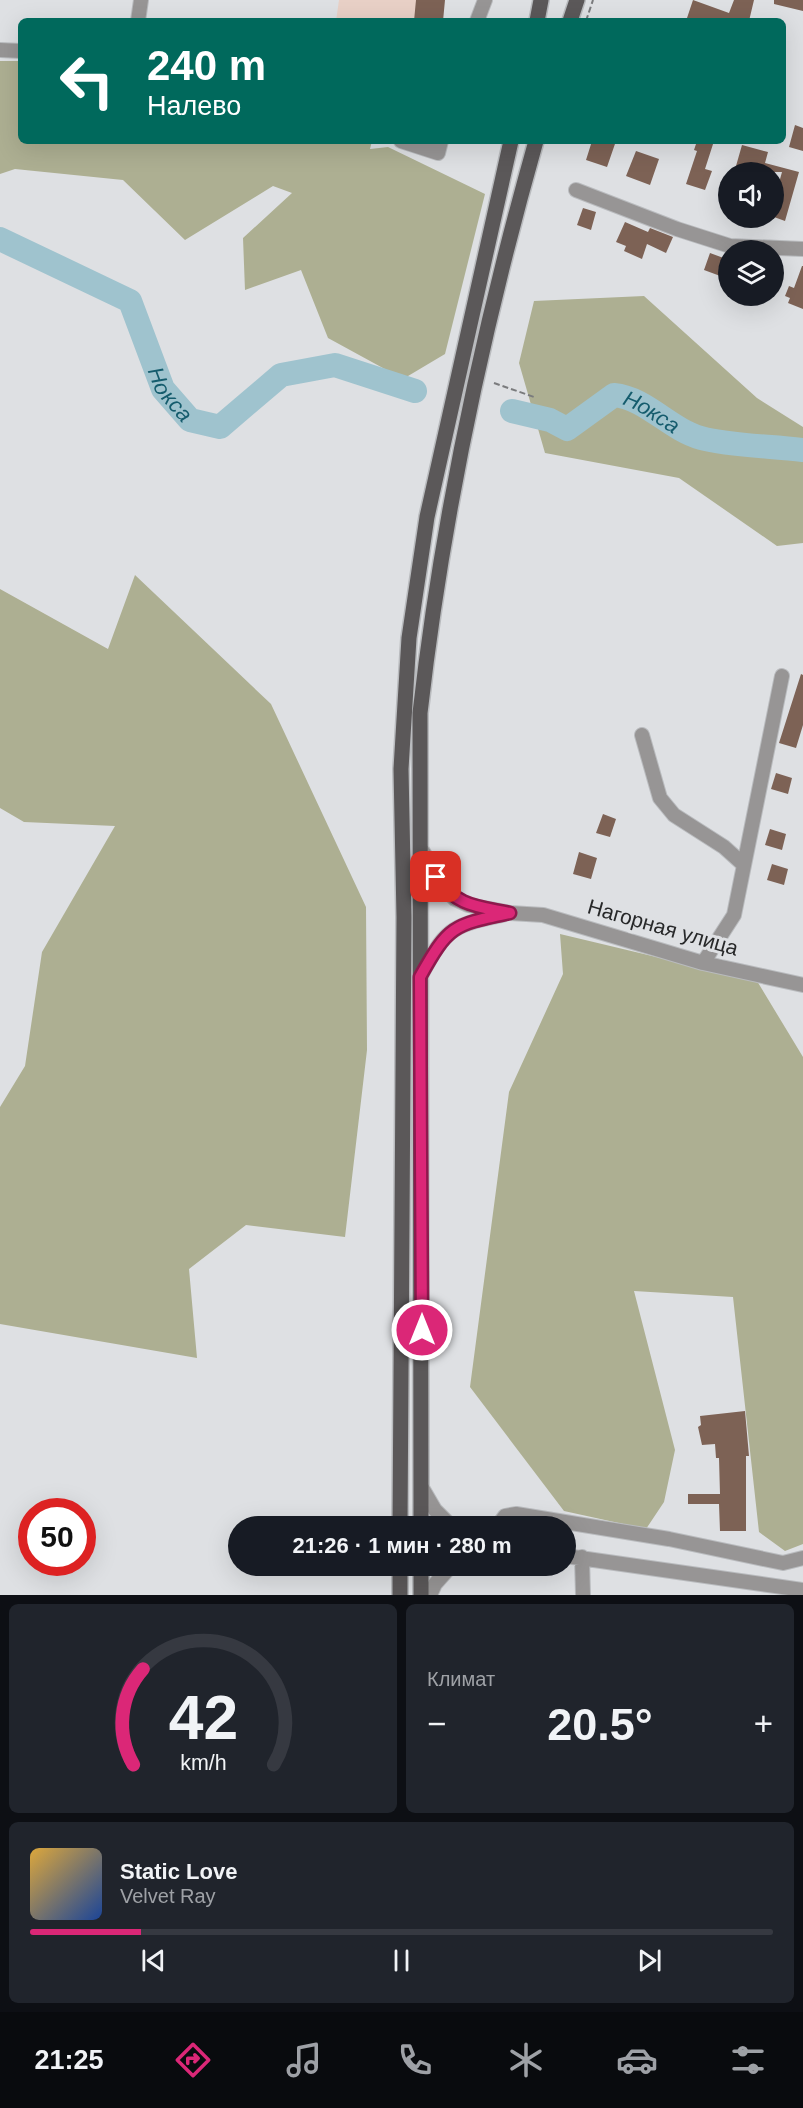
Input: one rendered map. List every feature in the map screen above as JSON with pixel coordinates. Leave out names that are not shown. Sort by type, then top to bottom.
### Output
[{"type":"main road","points":[[538,18],[541,0]]},
{"type":"main road","points":[[571,18],[577,0]]},
{"type":"main road","points":[[400,1516],[404,917],[401,769],[409,638],[429,506],[510,144]]},
{"type":"main road","points":[[422,1516],[420,713],[431,616],[451,496],[472,397],[535,144]]},
{"type":"main road","points":[[400,1576],[400,1595]]},
{"type":"main road","points":[[422,1576],[422,1595]]},
{"type":"street","points":[[138,18],[141,0]]},
{"type":"street","points":[[478,18],[485,0]]},
{"type":"street","points":[[0,50],[18,51]]},
{"type":"street","points":[[420,144],[440,147]]},
{"type":"street","points":[[576,190],[677,230],[730,246],[803,249]]},
{"type":"street","points":[[703,963],[734,915],[782,676]]},
{"type":"street","points":[[642,735],[660,798],[674,815],[724,847],[744,866]]},
{"type":"street","points":[[422,850],[436,877],[455,899],[468,905],[510,913]]},
{"type":"street","points":[[420,977],[439,942],[452,929],[465,922],[510,913]]},
{"type":"street","name":"Нагорная улица","points":[[510,913],[543,915],[564,920],[703,963],[803,985]]},
{"type":"street","points":[[421,1486],[441,1516]]},
{"type":"street","points":[[505,1516],[516,1514],[524,1516]]},
{"type":"street","points":[[576,1528],[669,1539],[783,1563],[803,1558]]},
{"type":"street","points":[[576,1557],[803,1590]]},
{"type":"street","points":[[582,1557],[583,1595]]},
{"type":"street","points":[[430,1595],[441,1576]]},
{"type":"path","points":[[587,18],[593,0]]},
{"type":"path","points":[[494,383],[534,397]]},
{"type":"shaded area","points":[[339,0],[438,0],[435,18],[336,18]]},
{"type":"green space","points":[[0,61],[18,61],[18,144],[371,144],[370,149],[388,147],[485,194],[445,354],[403,379],[328,338],[301,270],[245,290],[243,238],[292,193],[273,186],[185,240],[123,180],[15,169],[0,174]]},
{"type":"green space","points":[[644,296],[757,398],[803,427],[803,543],[777,546],[679,478],[545,453],[519,363],[534,301]]},
{"type":"green space","points":[[135,575],[271,704],[366,907],[367,1050],[345,1237],[246,1225],[189,1269],[197,1358],[0,1324],[0,1107],[25,1066],[42,952],[115,826],[24,822],[0,808],[0,589],[108,649]]},
{"type":"green space","points":[[560,934],[757,981],[803,1057],[803,1544],[785,1551],[759,1532],[733,1297],[634,1291],[675,1450],[664,1502],[646,1529],[564,1511],[470,1387],[509,1092],[563,974]]},
{"type":"building","points":[[416,0],[445,0],[443,18],[414,18]]},
{"type":"building","points":[[693,0],[729,13],[734,0],[754,0],[750,18],[687,18]]},
{"type":"building","points":[[774,0],[803,0],[803,11],[774,4]]},
{"type":"building","points":[[795,125],[803,128],[803,151],[789,147]]},
{"type":"building","points":[[591,144],[615,144],[607,167],[586,160]]},
{"type":"building","points":[[696,144],[713,144],[705,169],[712,171],[705,190],[686,184],[697,151],[694,150]]},
{"type":"building","points":[[742,145],[768,152],[765,162],[737,162]]},
{"type":"building","points":[[636,151],[659,159],[650,185],[626,176]]},
{"type":"building","points":[[784,168],[799,172],[784,221]]},
{"type":"building","points":[[583,208],[596,212],[591,230],[577,225]]},
{"type":"building","points":[[625,222],[648,232],[650,228],[673,237],[666,253],[647,244],[642,259],[624,251],[626,246],[616,242]]},
{"type":"building","points":[[710,253],[718,256],[718,275],[704,270]]},
{"type":"building","points":[[802,266],[803,309],[788,303],[790,298],[785,296],[789,286],[794,288]]},
{"type":"building","points":[[801,674],[803,675],[803,725],[796,748],[779,743]]},
{"type":"building","points":[[776,773],[792,778],[788,794],[771,789]]},
{"type":"building","points":[[603,814],[616,819],[610,837],[596,833]]},
{"type":"building","points":[[770,829],[786,834],[782,850],[765,845]]},
{"type":"building","points":[[579,852],[597,858],[591,879],[573,874]]},
{"type":"building","points":[[772,864],[788,869],[784,885],[767,880]]},
{"type":"building","points":[[745,1411],[749,1456],[746,1456],[746,1531],[720,1531],[719,1504],[688,1504],[688,1494],[720,1494],[719,1458],[716,1458],[715,1444],[702,1445],[698,1427],[701,1425],[700,1416]]},
{"type":"waterway","name":"Нокса","points":[[0,239],[130,301],[163,389],[190,420],[220,427],[281,375],[335,365],[415,391]]},
{"type":"waterway","name":"Нокса","points":[[512,411],[550,420],[567,429],[614,395],[637,402],[678,428],[701,438],[803,450]]},
{"type":"route","points":[[422,1330],[420,977],[439,942],[452,929],[465,922],[510,913],[468,905],[455,899],[436,877]]}]
